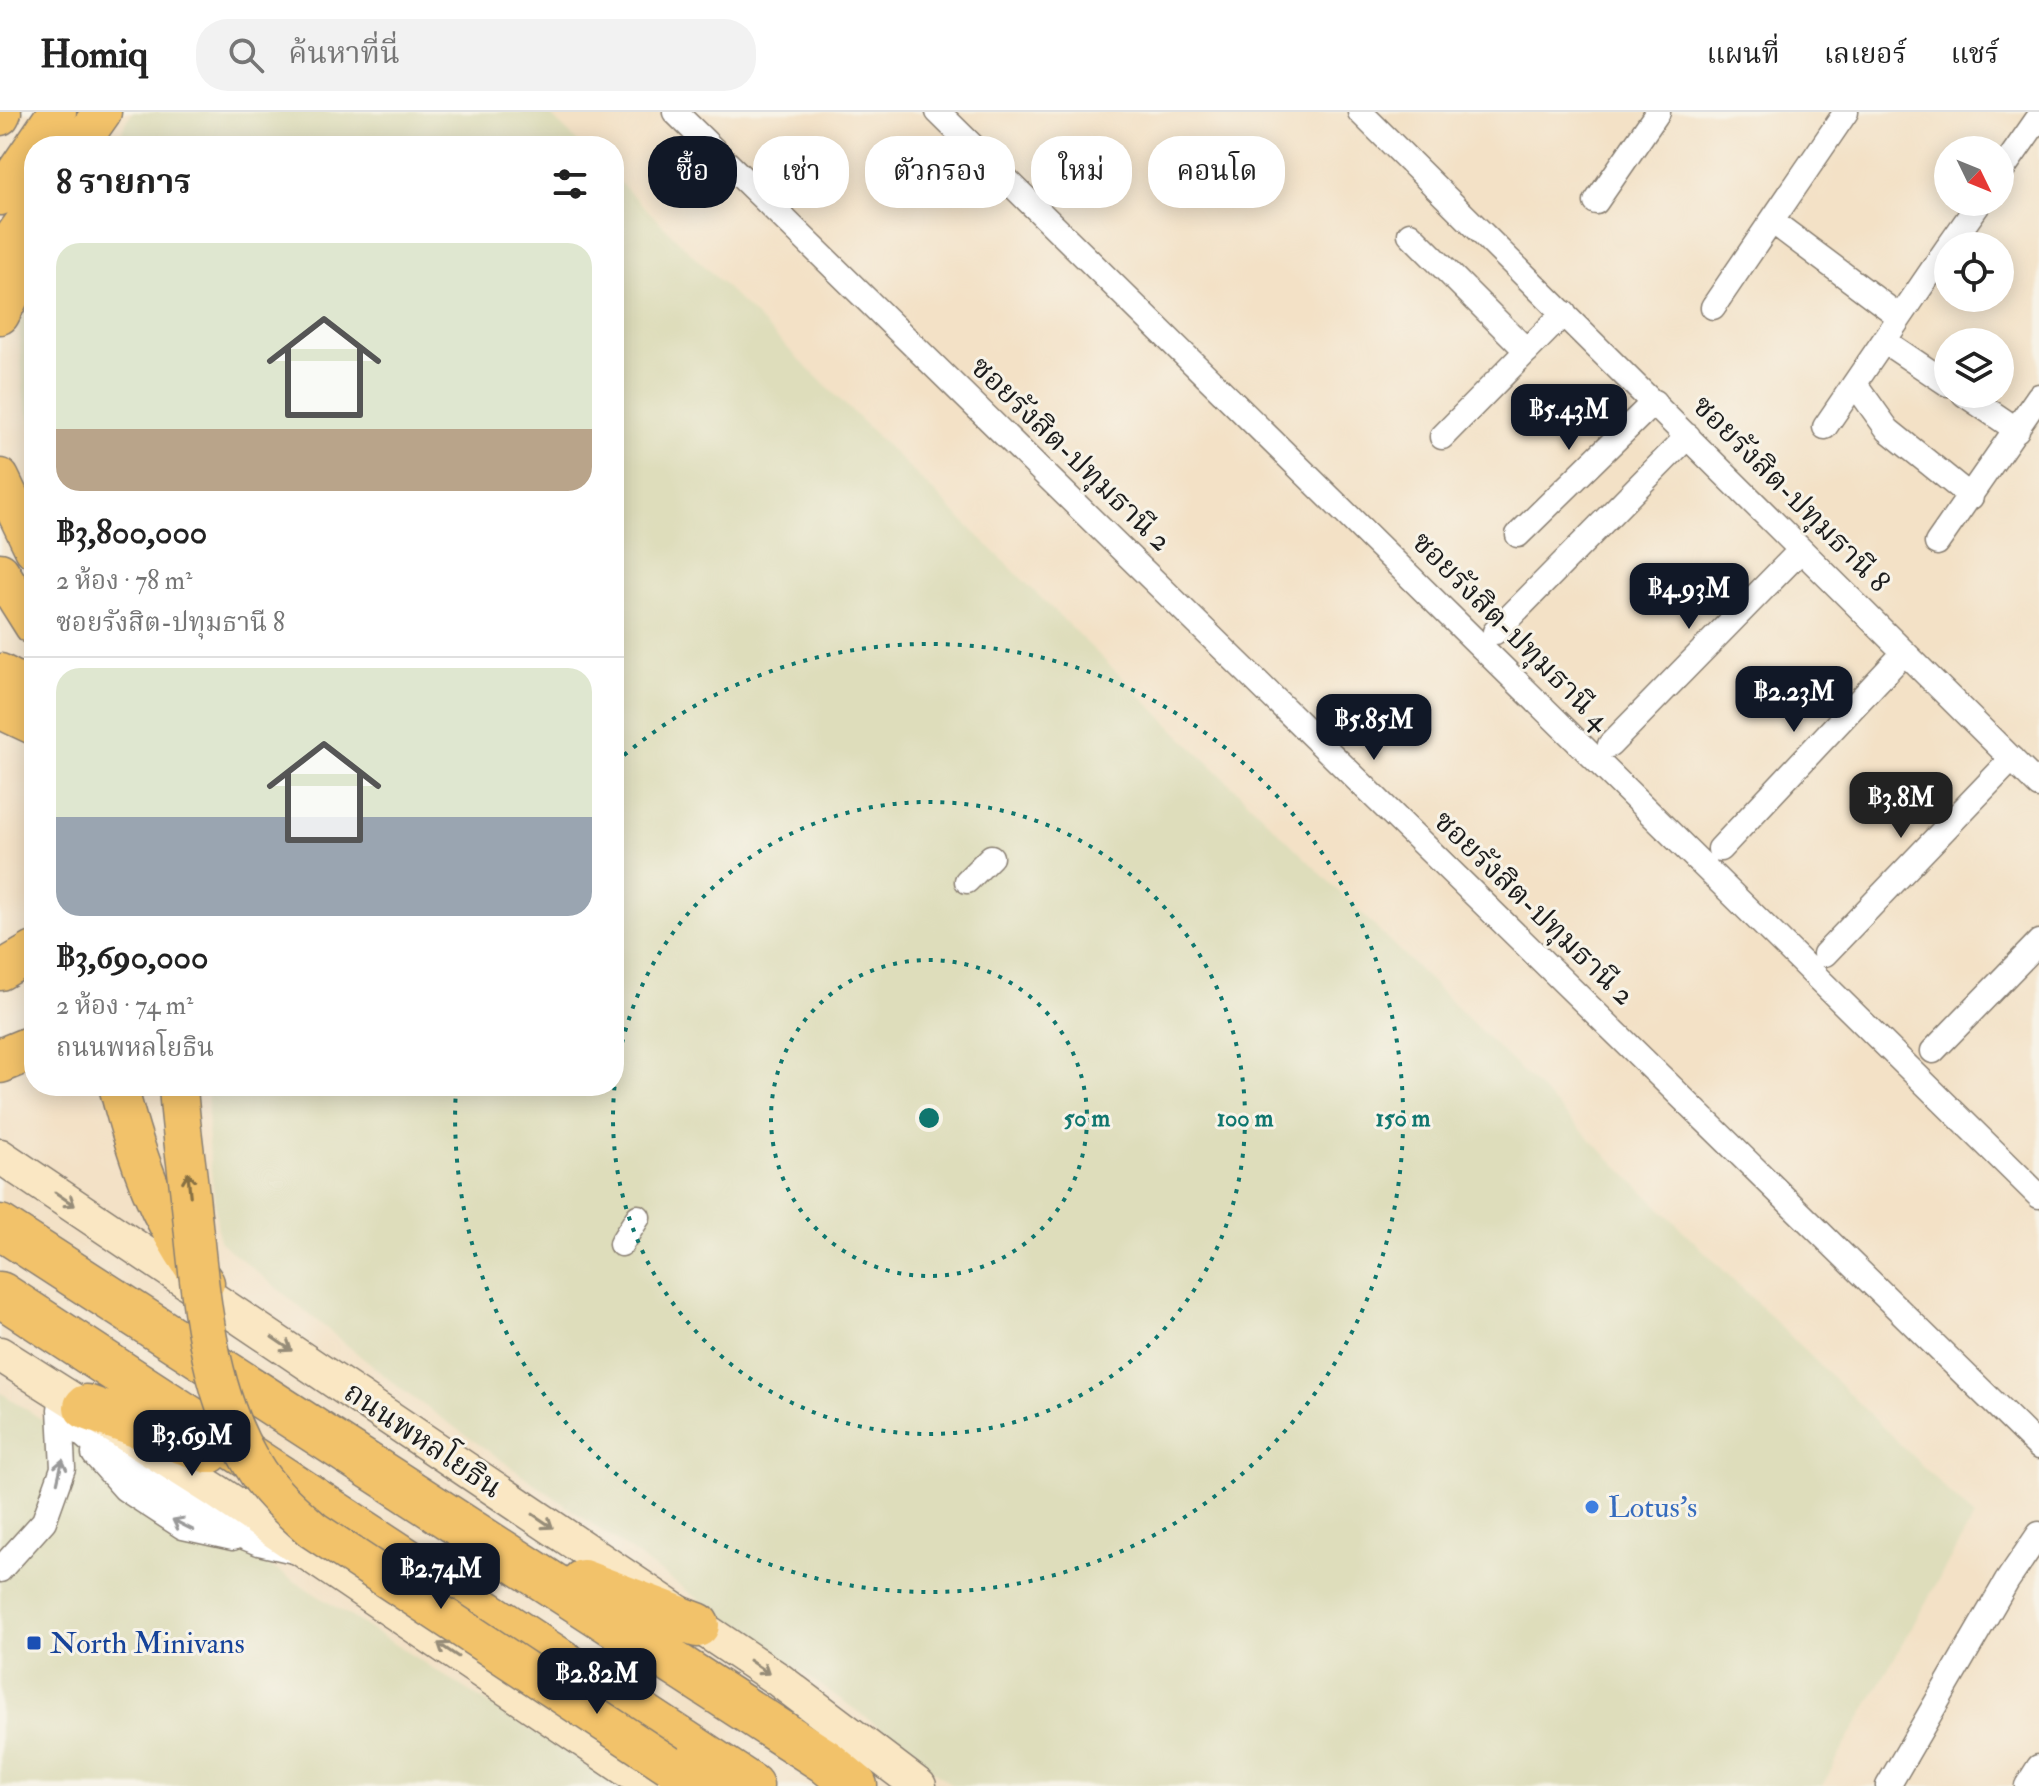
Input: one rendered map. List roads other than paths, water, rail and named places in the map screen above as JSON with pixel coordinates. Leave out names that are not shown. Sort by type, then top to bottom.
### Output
[{"type":"highway","points":[[0,706],[24,717]]},
{"type":"highway","points":[[0,1061],[24,1051]]},
{"type":"highway","points":[[0,1202],[13,1232],[795,1763],[824,1786]]},
{"type":"highway","points":[[13,1232],[559,1573],[667,1658]]},
{"type":"highway","name":"ถนนพหลโยธิน","points":[[13,1232],[825,1761],[855,1786]]},
{"type":"highway","points":[[0,1294],[751,1786]]},
{"type":"highway","points":[[0,1309],[566,1675],[728,1786]]},
{"type":"highway","points":[[68,1410],[234,1460]]},
{"type":"highway","points":[[559,1573],[697,1625]]},
{"type":"main road","points":[[24,136],[30,112]]},
{"type":"main road","points":[[43,136],[57,112]]},
{"type":"main road","points":[[85,136],[103,112]]},
{"type":"main road","points":[[92,136],[103,112]]},
{"type":"main road","points":[[0,257],[10,193],[24,136]]},
{"type":"main road","points":[[10,193],[24,169]]},
{"type":"main road","points":[[0,315],[24,269]]},
{"type":"main road","points":[[0,478],[24,528]]},
{"type":"main road","points":[[0,572],[24,610]]},
{"type":"main road","points":[[0,673],[24,686]]},
{"type":"main road","points":[[0,971],[24,957]]},
{"type":"main road","points":[[121,1096],[153,1200],[177,1244],[218,1300]]},
{"type":"main road","points":[[179,1096],[214,1358],[226,1404],[257,1472],[279,1499],[313,1530],[673,1779]]},
{"type":"main road","name":"ถนนพหลโยธิน","points":[[0,1156],[779,1680],[919,1786]]},
{"type":"main road","points":[[0,1354],[68,1410],[309,1554],[673,1779]]},
{"type":"street","name":"ซอยรังสิต-ปทุมธานี 2","points":[[675,112],[2039,1447]]},
{"type":"street","name":"ซอยรังสิต-ปทุมธานี 4","points":[[938,112],[2039,1196]]},
{"type":"street","name":"ซอยรังสิต-ปทุมธานี 8","points":[[1360,112],[2039,786]]},
{"type":"street","points":[[1596,202],[1658,112]]},
{"type":"street","points":[[1713,307],[1846,112]]},
{"type":"street","points":[[2014,153],[2039,117]]},
{"type":"street","points":[[1772,221],[1900,317]]},
{"type":"street","points":[[1410,234],[1527,351]]},
{"type":"street","points":[[1825,427],[1934,267]]},
{"type":"street","points":[[1442,437],[1564,313]]},
{"type":"street","points":[[1884,341],[1934,375]]},
{"type":"street","points":[[1855,384],[1888,430],[1971,497]]},
{"type":"street","points":[[1937,543],[2039,396]]},
{"type":"street","points":[[1518,535],[1654,402]]},
{"type":"street","points":[[1985,408],[2017,430]]},
{"type":"street","points":[[1495,632],[1688,436]]},
{"type":"street","points":[[1610,745],[1801,550]]},
{"type":"street","points":[[1720,849],[1904,653]]},
{"type":"street","points":[[1825,954],[2012,759]]},
{"type":"street","points":[[967,881],[991,857]]},
{"type":"street","points":[[1933,1051],[2039,942]]},
{"type":"street","points":[[621,1244],[638,1217]]},
{"type":"street","points":[[68,1410],[222,1526],[259,1543],[309,1554]]},
{"type":"street","points":[[0,1570],[44,1521],[63,1468],[68,1410]]},
{"type":"street","points":[[1888,1786],[2007,1581],[2039,1534]]},
{"type":"street","points":[[2027,1786],[2039,1767]]},
{"type":"place","name":"Lotus's","points":[[1592,1507]]},
{"type":"place","name":"North Minivans","points":[[34,1643]]}]
